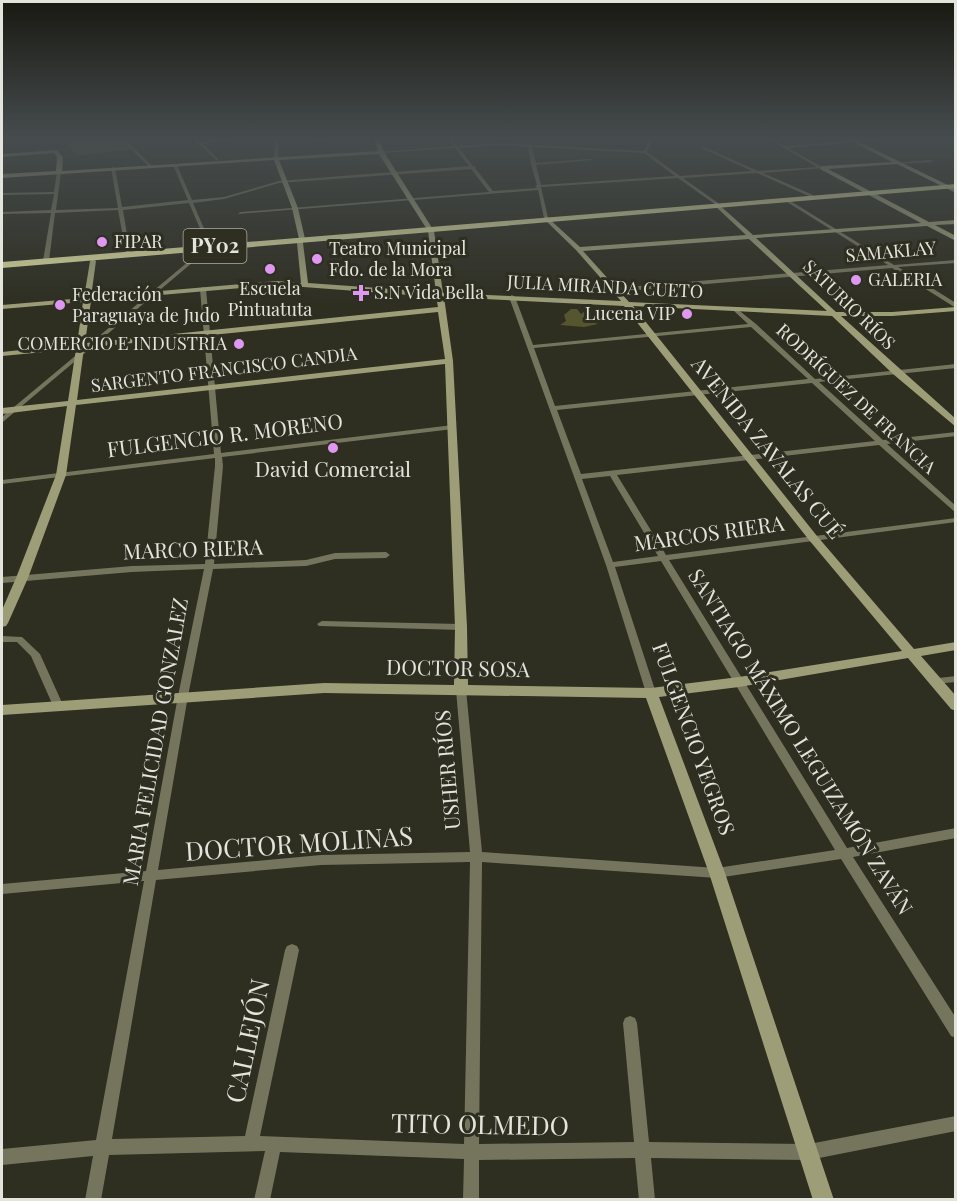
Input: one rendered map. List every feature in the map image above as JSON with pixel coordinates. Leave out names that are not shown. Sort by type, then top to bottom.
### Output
[{"type":"highway","name":"PY02","points":[[719,206],[829,195]]},
{"type":"highway","name":"PY02","points":[[2,267],[46,261],[849,195]]},
{"type":"highway","name":"PY02","points":[[2,267],[93,261],[128,254],[207,249]]},
{"type":"street","points":[[46,261],[57,195]]},
{"type":"street","points":[[118,195],[128,254]]},
{"type":"street","points":[[2,420],[79,351],[92,345],[207,249],[188,195]]},
{"type":"street","points":[[2,213],[120,209],[237,195]]},
{"type":"street","points":[[290,195],[301,241],[305,285]]},
{"type":"street","points":[[408,195],[430,230]]},
{"type":"street","points":[[240,213],[456,195]]},
{"type":"street","points":[[540,195],[548,220]]},
{"type":"street","points":[[703,195],[719,206]]},
{"type":"street","points":[[873,195],[956,239]]},
{"type":"street","points":[[789,201],[956,307]]},
{"type":"street","name":"SATURIO RÍOS","points":[[719,206],[896,372],[956,424]]},
{"type":"street","name":"AVENIDA ZAVALAS CUÉ","points":[[548,220],[578,249],[626,303],[747,458],[956,706]]},
{"type":"street","points":[[578,249],[956,222]]},
{"type":"street","name":"USHER RÍOS","points":[[430,230],[449,360],[461,627],[461,690],[476,857],[471,1200]]},
{"type":"street","points":[[2,623],[22,578],[61,475],[93,261]]},
{"type":"street","name":"SAMAKLAY","points":[[615,290],[956,261]]},
{"type":"street","name":"JULIA MIRANDA CUETO","points":[[2,307],[262,284],[835,315],[892,314],[956,307]]},
{"type":"street","name":"MARIA FELICIDAD GONZALEZ","points":[[93,1200],[183,696],[209,568],[219,466],[205,333],[203,289]]},
{"type":"street","name":"FULGENCIO YEGROS","points":[[512,297],[609,566],[651,693],[717,873],[824,1200]]},
{"type":"street","points":[[92,345],[441,309]]},
{"type":"street","name":"RODRÍGUEZ DE FRANCIA","points":[[736,310],[956,511]]},
{"type":"street","points":[[530,347],[754,326]]},
{"type":"street","points":[[2,354],[79,351]]},
{"type":"street","name":"SARGENTO FRANCISCO CANDIA","points":[[2,411],[449,360]]},
{"type":"street","points":[[553,408],[956,366]]},
{"type":"street","name":"FULGENCIO R. MORENO","points":[[2,482],[453,427]]},
{"type":"street","points":[[577,477],[956,434]]},
{"type":"street","name":"SANTIAGO MÁXIMO LEGUIZAMÓN ZAVÁN","points":[[612,473],[844,854],[956,1031]]},
{"type":"street","name":"MARCOS RIERA","points":[[609,566],[956,520]]},
{"type":"street","name":"MARCO RIERA","points":[[2,580],[132,569],[306,563],[335,556],[386,555]]},
{"type":"street","points":[[322,624],[461,627]]},
{"type":"street","points":[[2,639],[19,639],[35,654],[58,705]]},
{"type":"street","name":"DOCTOR SOSA","points":[[2,710],[324,688],[651,693],[739,682],[956,646]]},
{"type":"street","points":[[934,681],[956,679]]},
{"type":"street","name":"DOCTOR MOLINAS","points":[[2,889],[321,860],[476,857],[717,873],[844,854],[956,833]]},
{"type":"street","name":"CALLEJÓN","points":[[251,1143],[292,950]]},
{"type":"street","points":[[630,1023],[647,1200]]},
{"type":"street","name":"TITO OLMEDO","points":[[2,1157],[103,1147],[251,1143],[472,1152],[642,1150],[809,1152],[956,1123]]},
{"type":"street","points":[[262,1200],[274,1145]]},
{"type":"shaded area","points":[[571,309],[577,309],[581,314],[585,311],[592,316],[600,315],[597,318],[586,319],[598,324],[584,327],[560,325],[566,321],[564,315]]},
{"type":"place","name":"FIPAR","points":[[102,242]]},
{"type":"place","name":"Teatro Municipal Fdo. de la Mora","points":[[317,259]]},
{"type":"place","name":"Escuela Pintuatuta","points":[[270,269]]},
{"type":"place","name":"GALERIA","points":[[856,280]]},
{"type":"place","name":"S.N Vida Bella","points":[[361,293]]},
{"type":"place","name":"Federación Paraguaya de Judo","points":[[60,305]]},
{"type":"place","name":"Lucena VIP","points":[[687,314]]},
{"type":"place","name":"COMERCIO E INDUSTRIA","points":[[239,344]]},
{"type":"place","name":"David Comercial","points":[[333,448]]}]
